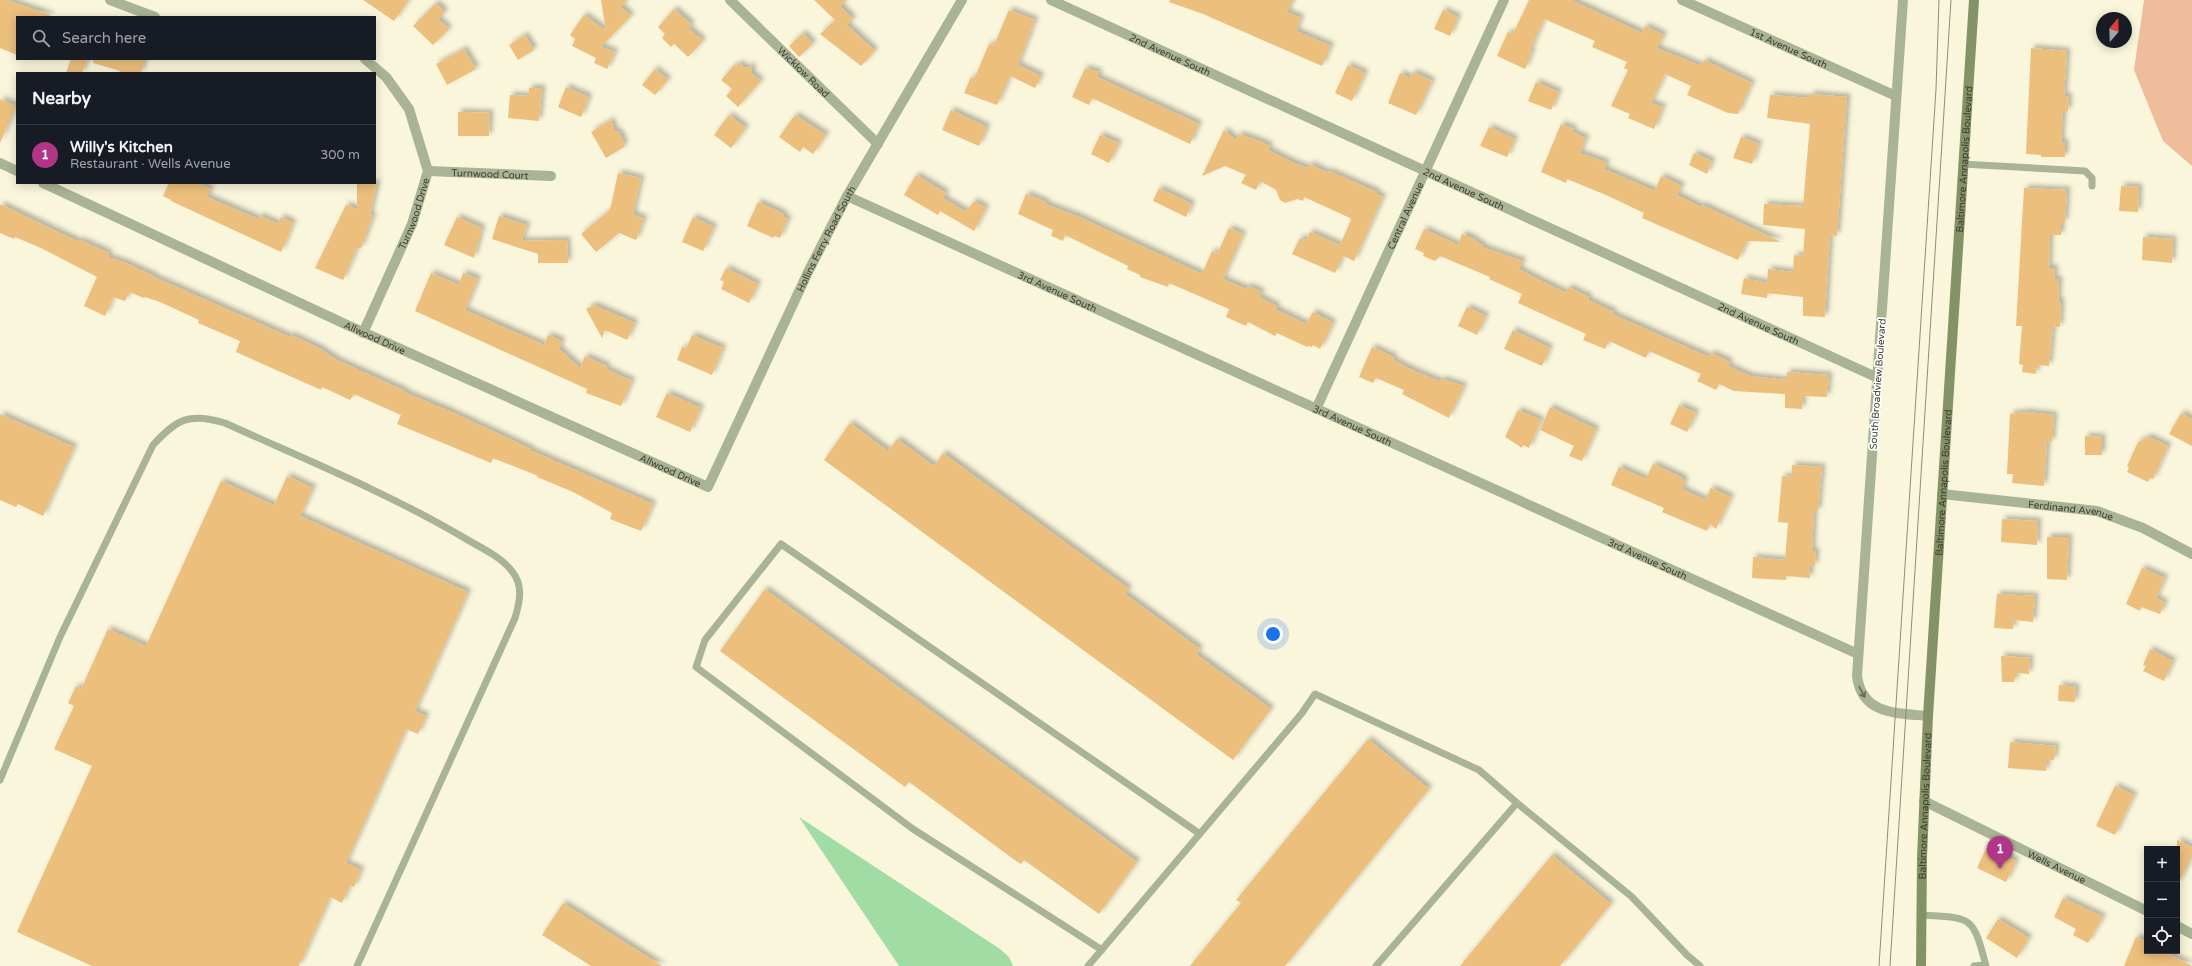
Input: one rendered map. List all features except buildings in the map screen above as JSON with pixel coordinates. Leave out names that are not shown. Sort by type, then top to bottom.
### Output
[{"type":"main road","name":"Baltimore Annapolis Boulevard","points":[[1922,966],[1921,915],[1928,716],[1962,164],[1974,0]]},
{"type":"street","points":[[110,0],[152,16]]},
{"type":"street","name":"Wicklow Road","points":[[730,0],[878,144]]},
{"type":"street","name":"Hollins Ferry Road South","points":[[708,487],[808,272],[847,196],[962,0]]},
{"type":"street","name":"2nd Avenue South","points":[[1051,0],[1878,378]]},
{"type":"street","name":"Central Avenue","points":[[1316,409],[1504,0]]},
{"type":"street","name":"1st Avenue South","points":[[1682,0],[1896,96]]},
{"type":"street","name":"South Broadview Boulevard","points":[[1903,0],[1857,676],[1859,689],[1871,704],[1888,712],[1928,716]]},
{"type":"street","name":"Turnwood Drive","points":[[364,333],[412,224],[428,171],[409,109],[386,77],[366,60]]},
{"type":"street","points":[[0,163],[16,171]]},
{"type":"street","name":"Turnwood Court","points":[[428,171],[551,176]]},
{"type":"street","name":"Allwood Drive","points":[[45,184],[364,333],[708,487]]},
{"type":"street","name":"3rd Avenue South","points":[[847,196],[1858,654]]},
{"type":"street","name":"Ferdinand Avenue","points":[[1942,494],[2097,511],[2138,526],[2192,554]]},
{"type":"street","name":"Wells Avenue","points":[[1924,801],[2144,910]]},
{"type":"street","points":[[2180,928],[2192,934]]},
{"type":"lane","points":[[1962,164],[2085,171],[2092,178],[2092,186]]},
{"type":"lane","points":[[0,780],[60,638],[153,445],[171,425],[192,418],[211,419],[225,423],[422,513],[494,556],[511,570],[519,584],[520,598],[515,618],[357,966]]},
{"type":"lane","points":[[1102,950],[914,829],[696,667],[705,640],[781,544],[1200,834]]},
{"type":"lane","points":[[1088,966],[1302,713],[1315,694],[1479,770],[1632,898],[1687,956],[1700,966]]},
{"type":"lane","points":[[1376,966],[1518,803]]},
{"type":"lane","points":[[1921,915],[1956,917],[1968,921],[1978,934],[1985,966],[1974,966]]},
{"type":"shaded area","points":[[2144,0],[2192,0],[2192,166],[2163,141],[2134,70]]},
{"type":"shaded area","points":[[799,817],[1000,949],[1009,957],[1013,966],[899,966]]},
{"type":"tram line","points":[[1879,966],[1936,89],[1939,0]]},
{"type":"tram line","points":[[1890,966],[1951,0]]},
{"type":"place","name":"Willy's Kitchen","points":[[2000,869]]}]
